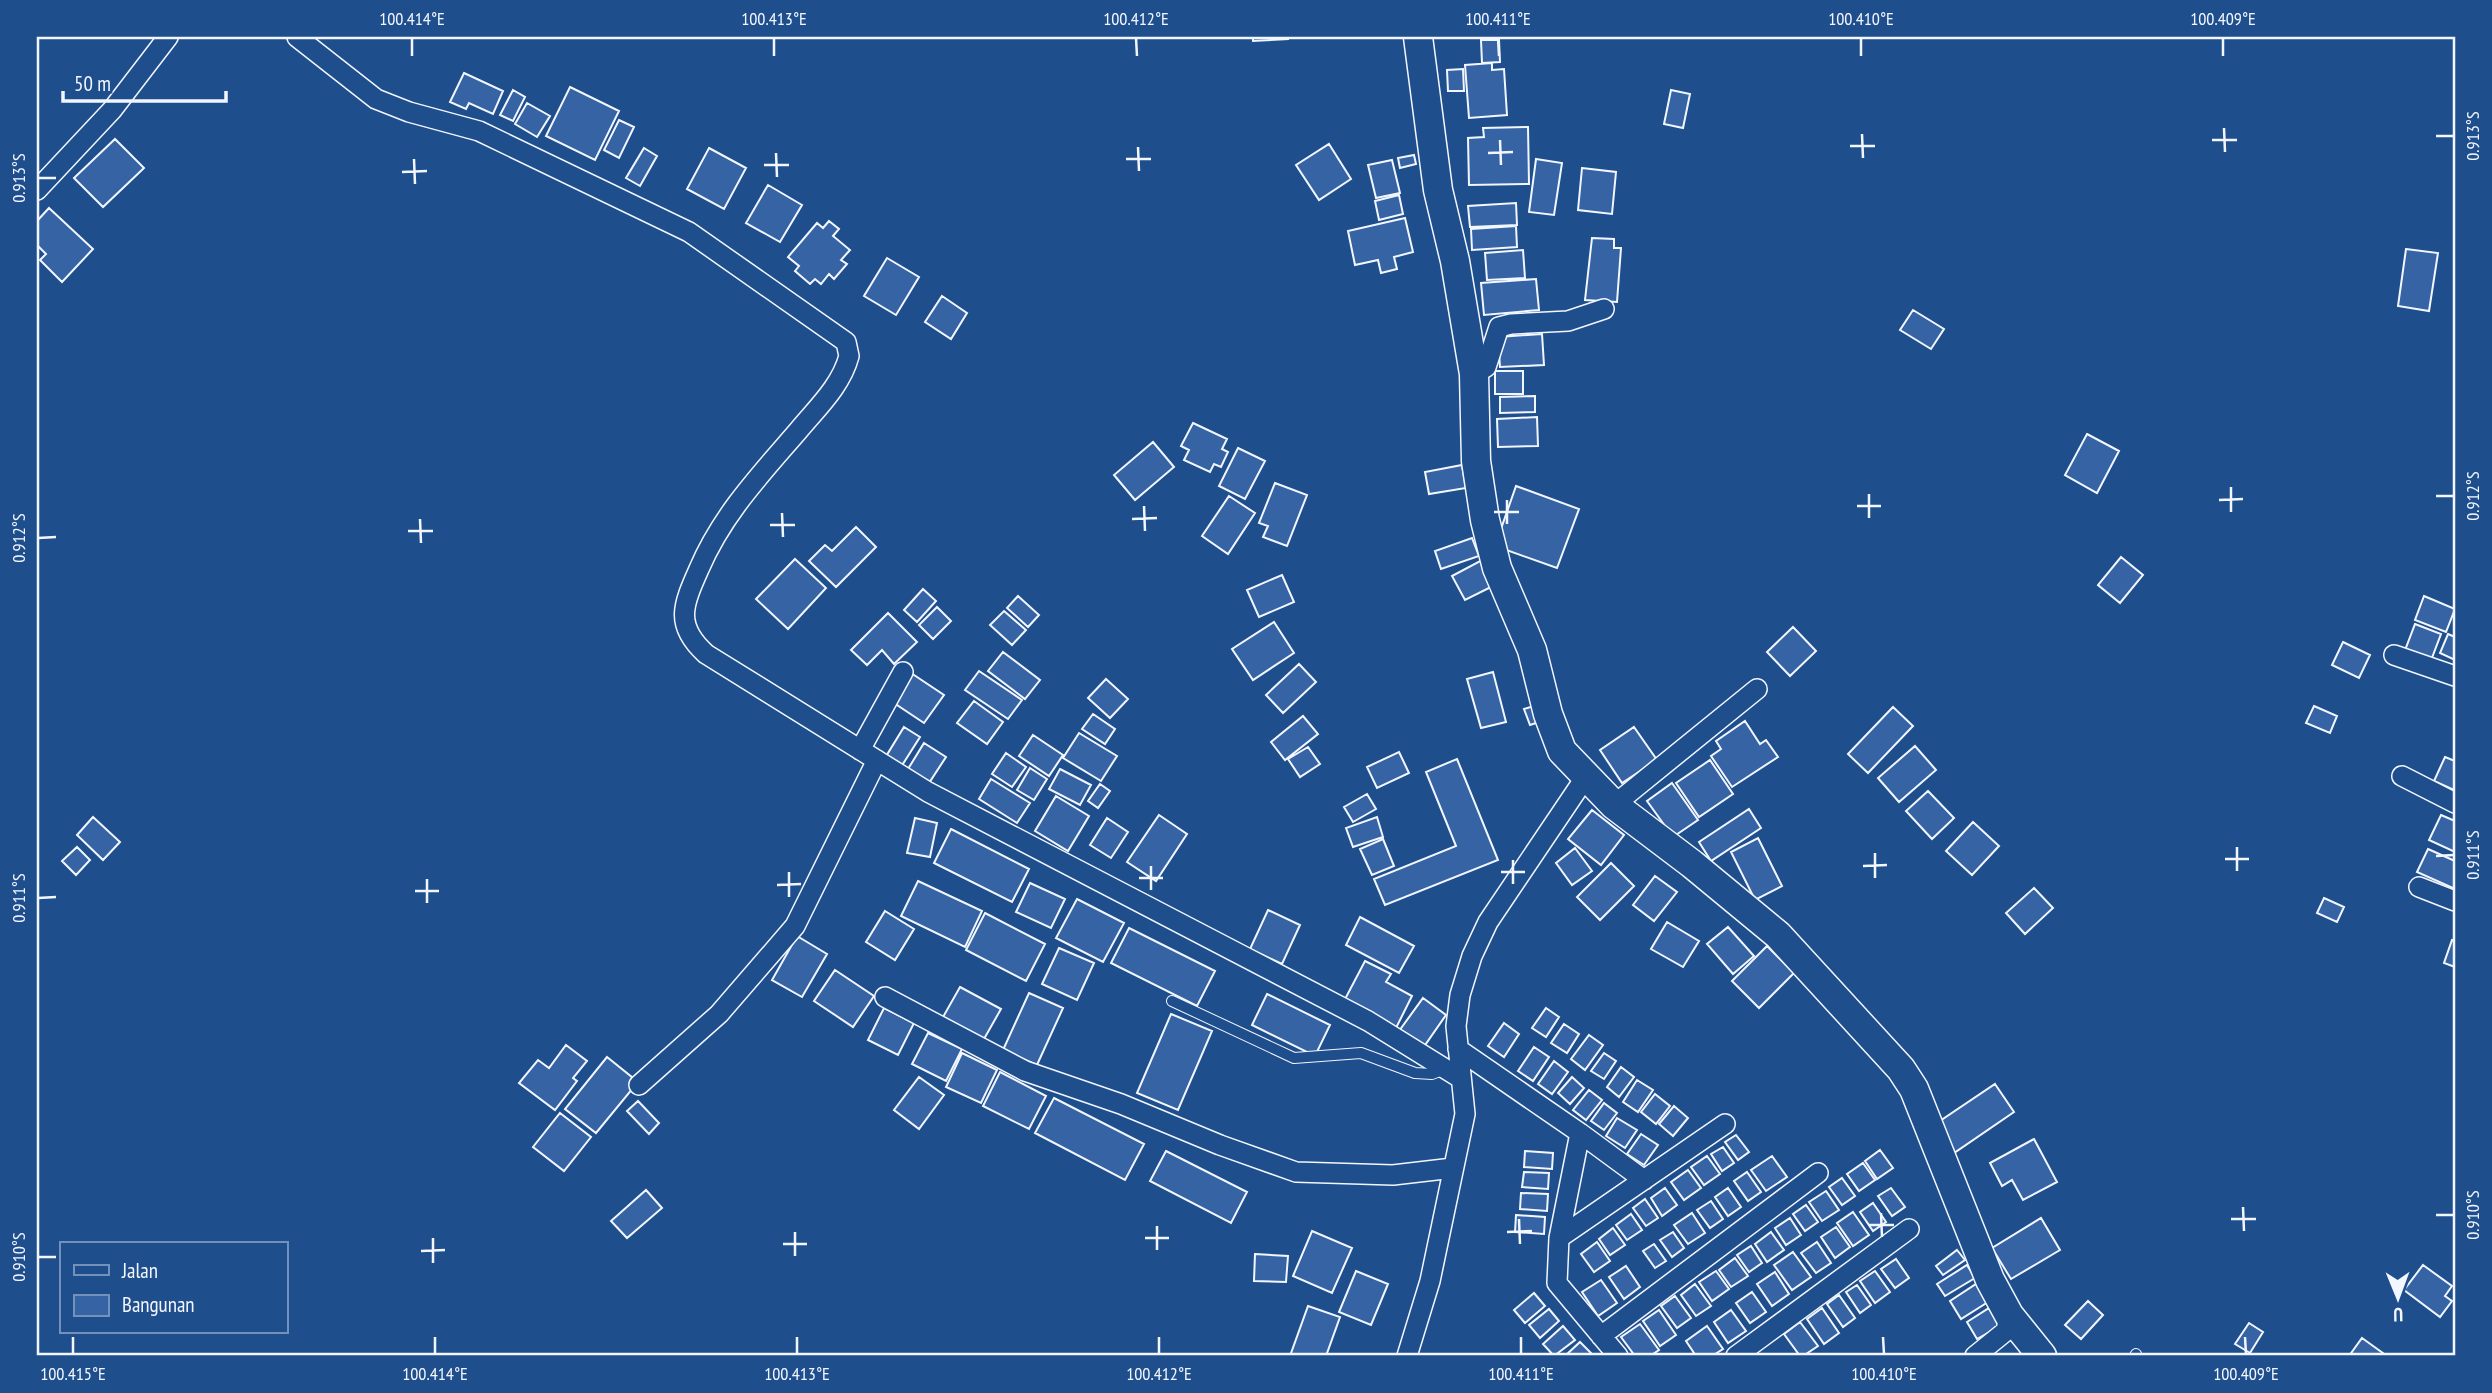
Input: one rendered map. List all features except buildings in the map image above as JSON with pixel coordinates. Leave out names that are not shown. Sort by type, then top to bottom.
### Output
[{"type":"street","points":[[37,190],[112,110],[168,37]]},
{"type":"street","points":[[297,37],[376,99],[409,112],[479,131],[689,232],[846,342],[849,356],[832,390],[737,502],[712,539],[686,597],[683,619],[691,640],[706,654],[928,792],[1368,1021],[1453,1073]]},
{"type":"street","points":[[1418,37],[1438,190],[1461,294],[1474,374],[1476,461],[1497,568],[1532,650],[1548,714],[1562,751],[1585,778],[1614,805],[1692,864],[1778,935],[1901,1069],[1914,1089],[1962,1214],[2009,1315],[2042,1356]]},
{"type":"street","points":[[1474,374],[1486,367],[1499,327],[1567,321],[1604,309]]},
{"type":"street","points":[[2394,655],[2455,676]]},
{"type":"street","points":[[639,1085],[719,1014],[795,926],[902,672]]},
{"type":"street","points":[[1614,805],[1757,689]]},
{"type":"street","points":[[2402,776],[2455,803]]},
{"type":"street","points":[[1407,1356],[1430,1280],[1465,1114],[1453,1073],[1458,1049],[1456,1026],[1460,995],[1482,934],[1526,862],[1585,778]]},
{"type":"street","points":[[2419,887],[2455,901]]},
{"type":"street","points":[[885,997],[1025,1071],[1121,1104],[1220,1145],[1296,1172],[1393,1175],[1453,1168]]},
{"type":"street","points":[[1458,1049],[1644,1180]]},
{"type":"street","points":[[1559,1238],[1725,1124]]},
{"type":"street","points":[[1580,1133],[1559,1238],[1557,1283],[1618,1356]]},
{"type":"street","points":[[1601,1336],[1818,1173]]},
{"type":"street","points":[[1736,1356],[1909,1229]]},
{"type":"street","points":[[1975,1356],[2006,1331],[2009,1315]]},
{"type":"lane","points":[[1172,1001],[1294,1058],[1361,1053],[1415,1073],[1453,1073]]}]
